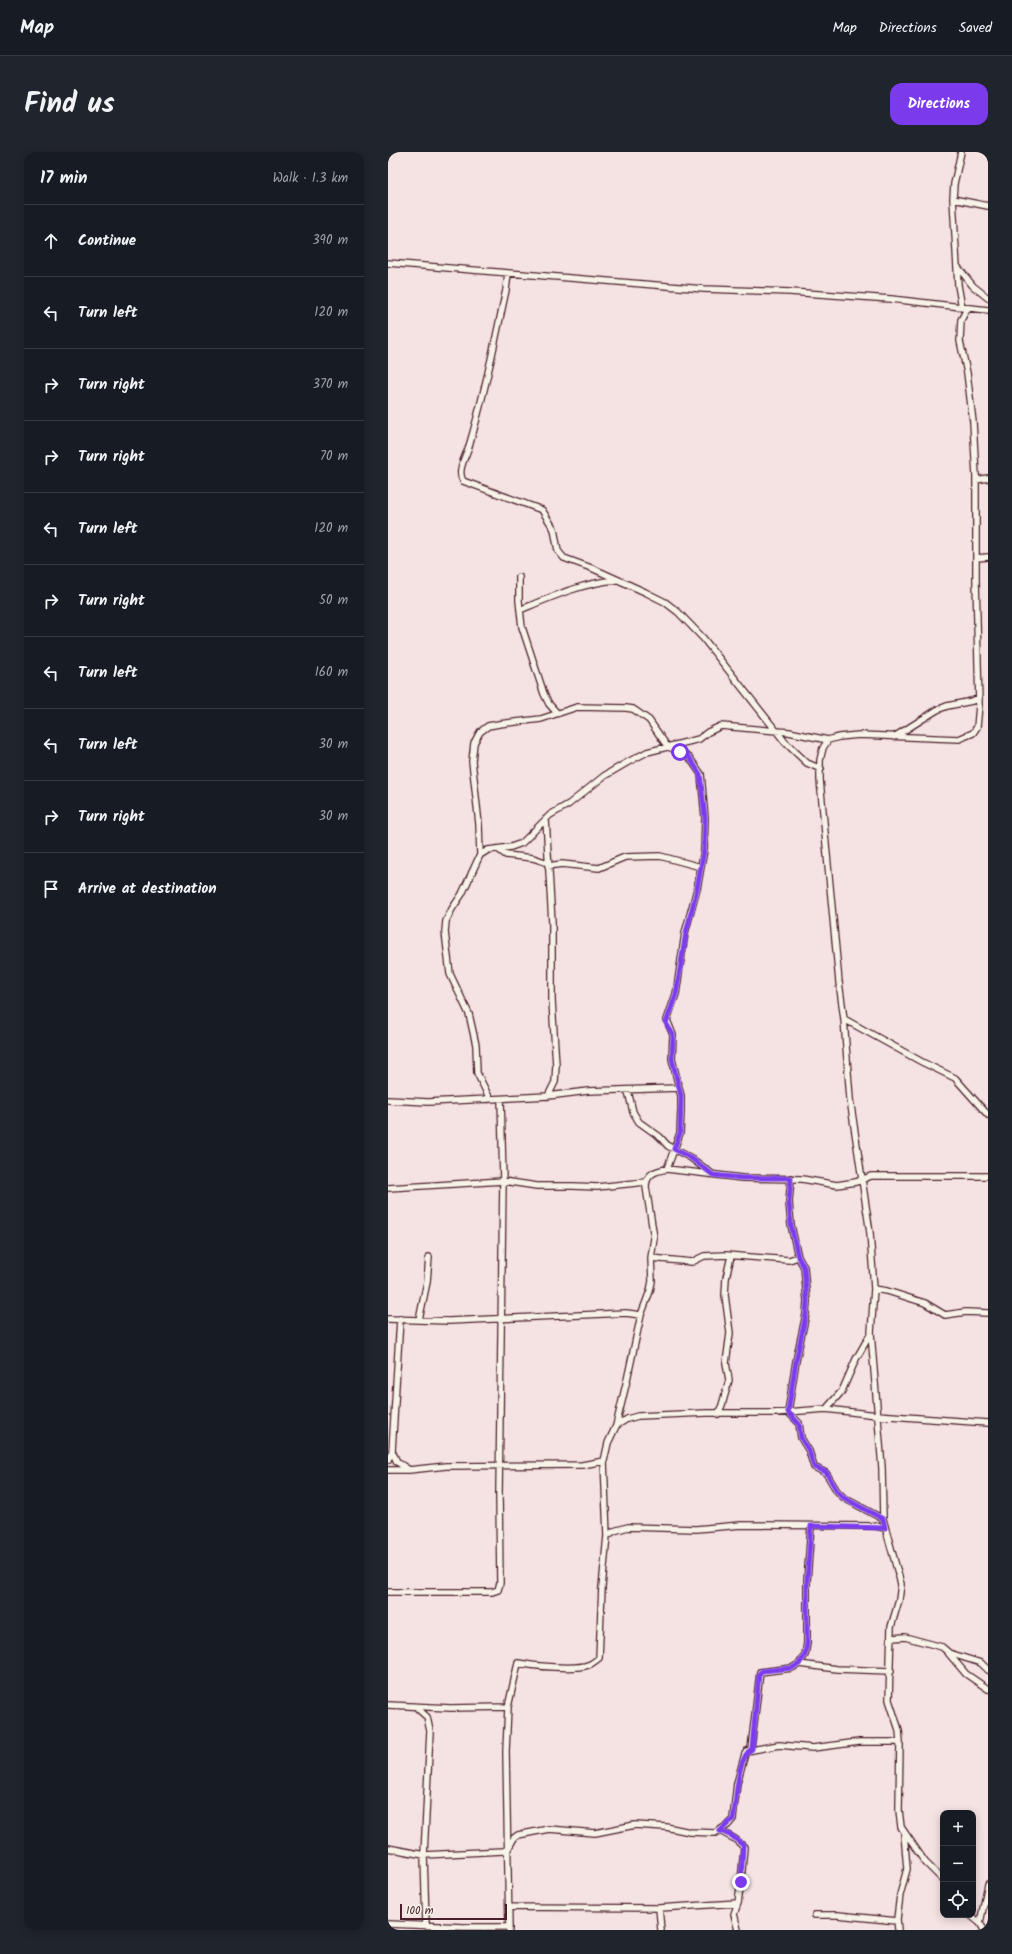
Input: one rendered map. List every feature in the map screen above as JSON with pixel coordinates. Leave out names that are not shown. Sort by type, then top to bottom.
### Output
[{"type":"street","points":[[480,855],[488,850],[511,847],[522,843],[531,836],[546,818],[569,804],[604,776],[647,752],[698,738],[721,726],[801,734],[828,740],[839,737],[859,735],[938,739],[966,737],[973,733],[977,727],[979,698],[976,480],[973,422],[967,373],[960,341],[961,320],[964,308],[957,266],[953,199],[954,184],[961,152]]},
{"type":"street","points":[[953,199],[988,206]]},
{"type":"street","points":[[388,263],[704,289],[857,296],[929,302],[964,308],[988,310]]},
{"type":"street","points":[[957,266],[972,286],[988,298]]},
{"type":"street","points":[[508,274],[506,290],[485,386],[469,447],[462,466],[461,478],[471,485],[542,510],[554,529],[560,555],[658,599],[678,612],[703,638],[785,742],[807,762],[821,769]]},
{"type":"street","points":[[976,480],[988,478]]},
{"type":"street","points":[[976,558],[988,557]]},
{"type":"street","points":[[519,577],[522,627],[544,694],[549,704],[557,713]]},
{"type":"street","points":[[520,610],[573,589],[601,581],[616,580]]},
{"type":"street","points":[[893,737],[937,710],[979,698]]},
{"type":"street","points":[[490,1099],[477,1073],[475,1040],[469,1014],[450,974],[445,932],[446,921],[462,894],[480,855],[479,817],[472,761],[474,743],[480,732],[488,726],[541,719],[577,707],[617,707],[632,709],[650,720],[667,746],[689,757],[700,774],[705,818],[704,850],[701,867],[686,933],[676,994],[666,1023],[673,1035],[672,1059],[681,1096],[680,1133],[667,1169]]},
{"type":"street","points":[[828,740],[823,748],[820,760],[823,807],[844,1019],[850,1099],[870,1233],[874,1289],[871,1333],[882,1468],[883,1519],[901,1584],[901,1593],[891,1627],[890,1704],[899,1730],[899,1810],[904,1833],[907,1869],[900,1895],[897,1921],[898,1930]]},
{"type":"street","points":[[546,818],[553,941],[552,1001],[556,1065],[555,1082],[548,1096]]},
{"type":"street","points":[[498,849],[506,855],[533,858],[548,864],[598,868],[625,857],[660,856],[701,867]]},
{"type":"street","points":[[844,1019],[916,1059],[955,1078],[988,1115]]},
{"type":"street","points":[[388,1100],[428,1102],[501,1099],[588,1092],[678,1088]]},
{"type":"street","points":[[628,1091],[630,1104],[636,1118],[674,1149],[691,1158],[713,1175]]},
{"type":"street","points":[[388,1592],[488,1592],[498,1590],[500,1583],[503,1318],[503,1181],[501,1099]]},
{"type":"street","points":[[388,1924],[509,1928],[506,1750],[508,1707],[518,1663],[529,1665],[575,1667],[589,1665],[599,1658],[602,1587],[607,1536],[604,1461],[608,1443],[616,1426],[635,1350],[641,1315],[652,1281],[651,1258],[654,1238],[646,1182],[649,1176],[655,1171],[667,1169],[742,1178],[802,1179],[837,1185],[862,1180],[871,1176],[988,1176]]},
{"type":"street","points":[[788,1412],[796,1361],[806,1314],[804,1267],[798,1257],[791,1225],[789,1202],[791,1178]]},
{"type":"street","points":[[388,1188],[503,1181],[537,1186],[557,1185],[597,1187],[646,1182]]},
{"type":"street","points":[[651,1258],[692,1262],[706,1256],[731,1256],[789,1260],[798,1257]]},
{"type":"street","points":[[718,1414],[729,1380],[726,1363],[730,1333],[725,1295],[726,1278],[731,1256]]},
{"type":"street","points":[[419,1320],[428,1282],[429,1257]]},
{"type":"street","points":[[874,1289],[887,1291],[925,1303],[945,1315],[966,1312],[988,1313]]},
{"type":"street","points":[[388,1318],[449,1321],[626,1313],[641,1315]]},
{"type":"street","points":[[388,1460],[392,1451],[400,1319]]},
{"type":"street","points":[[826,1409],[842,1391],[856,1359],[871,1333]]},
{"type":"street","points":[[616,1426],[627,1419],[638,1416],[788,1412],[826,1409],[877,1415],[988,1423]]},
{"type":"street","points":[[788,1412],[799,1424],[801,1438],[809,1451],[814,1467],[826,1472],[837,1491],[844,1498],[883,1519]]},
{"type":"street","points":[[392,1451],[397,1462],[409,1470]]},
{"type":"street","points":[[388,1470],[409,1470],[446,1466],[582,1465],[604,1461]]},
{"type":"street","points":[[607,1536],[614,1531],[628,1527],[696,1529],[741,1525],[885,1528]]},
{"type":"street","points":[[799,1664],[805,1655],[807,1643],[807,1581],[811,1526]]},
{"type":"street","points":[[892,1638],[904,1637],[942,1647],[949,1653],[966,1674],[988,1690]]},
{"type":"street","points":[[949,1653],[976,1661],[988,1670]]},
{"type":"street","points":[[752,1749],[760,1672],[785,1670],[799,1664],[830,1668],[891,1671]]},
{"type":"street","points":[[388,1705],[416,1707],[508,1707]]},
{"type":"street","points":[[416,1707],[428,1717],[430,1731],[424,1855],[426,1925]]},
{"type":"street","points":[[508,1849],[514,1838],[518,1835],[549,1829],[595,1833],[635,1825],[666,1827],[709,1834],[720,1831],[733,1819],[737,1784],[745,1754],[752,1749],[788,1745],[816,1748],[859,1742],[900,1742]]},
{"type":"street","points":[[720,1831],[732,1836],[744,1847],[738,1903],[733,1917],[738,1930]]},
{"type":"street","points":[[904,1833],[925,1862],[940,1877]]},
{"type":"street","points":[[388,1848],[424,1855],[508,1849]]},
{"type":"street","points":[[980,1923],[988,1884]]},
{"type":"street","points":[[509,1907],[659,1908],[738,1903]]},
{"type":"street","points":[[659,1908],[661,1930]]},
{"type":"street","points":[[815,1915],[838,1915],[897,1921]]},
{"type":"street","points":[[974,1918],[980,1923],[984,1930]]},
{"type":"route","points":[[680,752],[689,757],[695,763],[700,774],[705,818],[705,834],[704,850],[697,889],[686,933],[681,970],[673,1005],[666,1023],[672,1030],[672,1059],[675,1078],[681,1096],[680,1133],[674,1149],[691,1158],[713,1175],[764,1179],[791,1178],[789,1202],[791,1225],[798,1257],[804,1267],[807,1301],[806,1314],[796,1361],[788,1412],[799,1424],[801,1438],[809,1451],[814,1467],[826,1472],[837,1491],[844,1498],[883,1519],[885,1528],[876,1526],[811,1526],[807,1581],[807,1649],[799,1664],[792,1668],[785,1670],[766,1670],[760,1672],[759,1674],[752,1749],[747,1751],[745,1754],[737,1784],[735,1813],[733,1819],[720,1831],[732,1836],[743,1845],[744,1851],[741,1882]]}]
